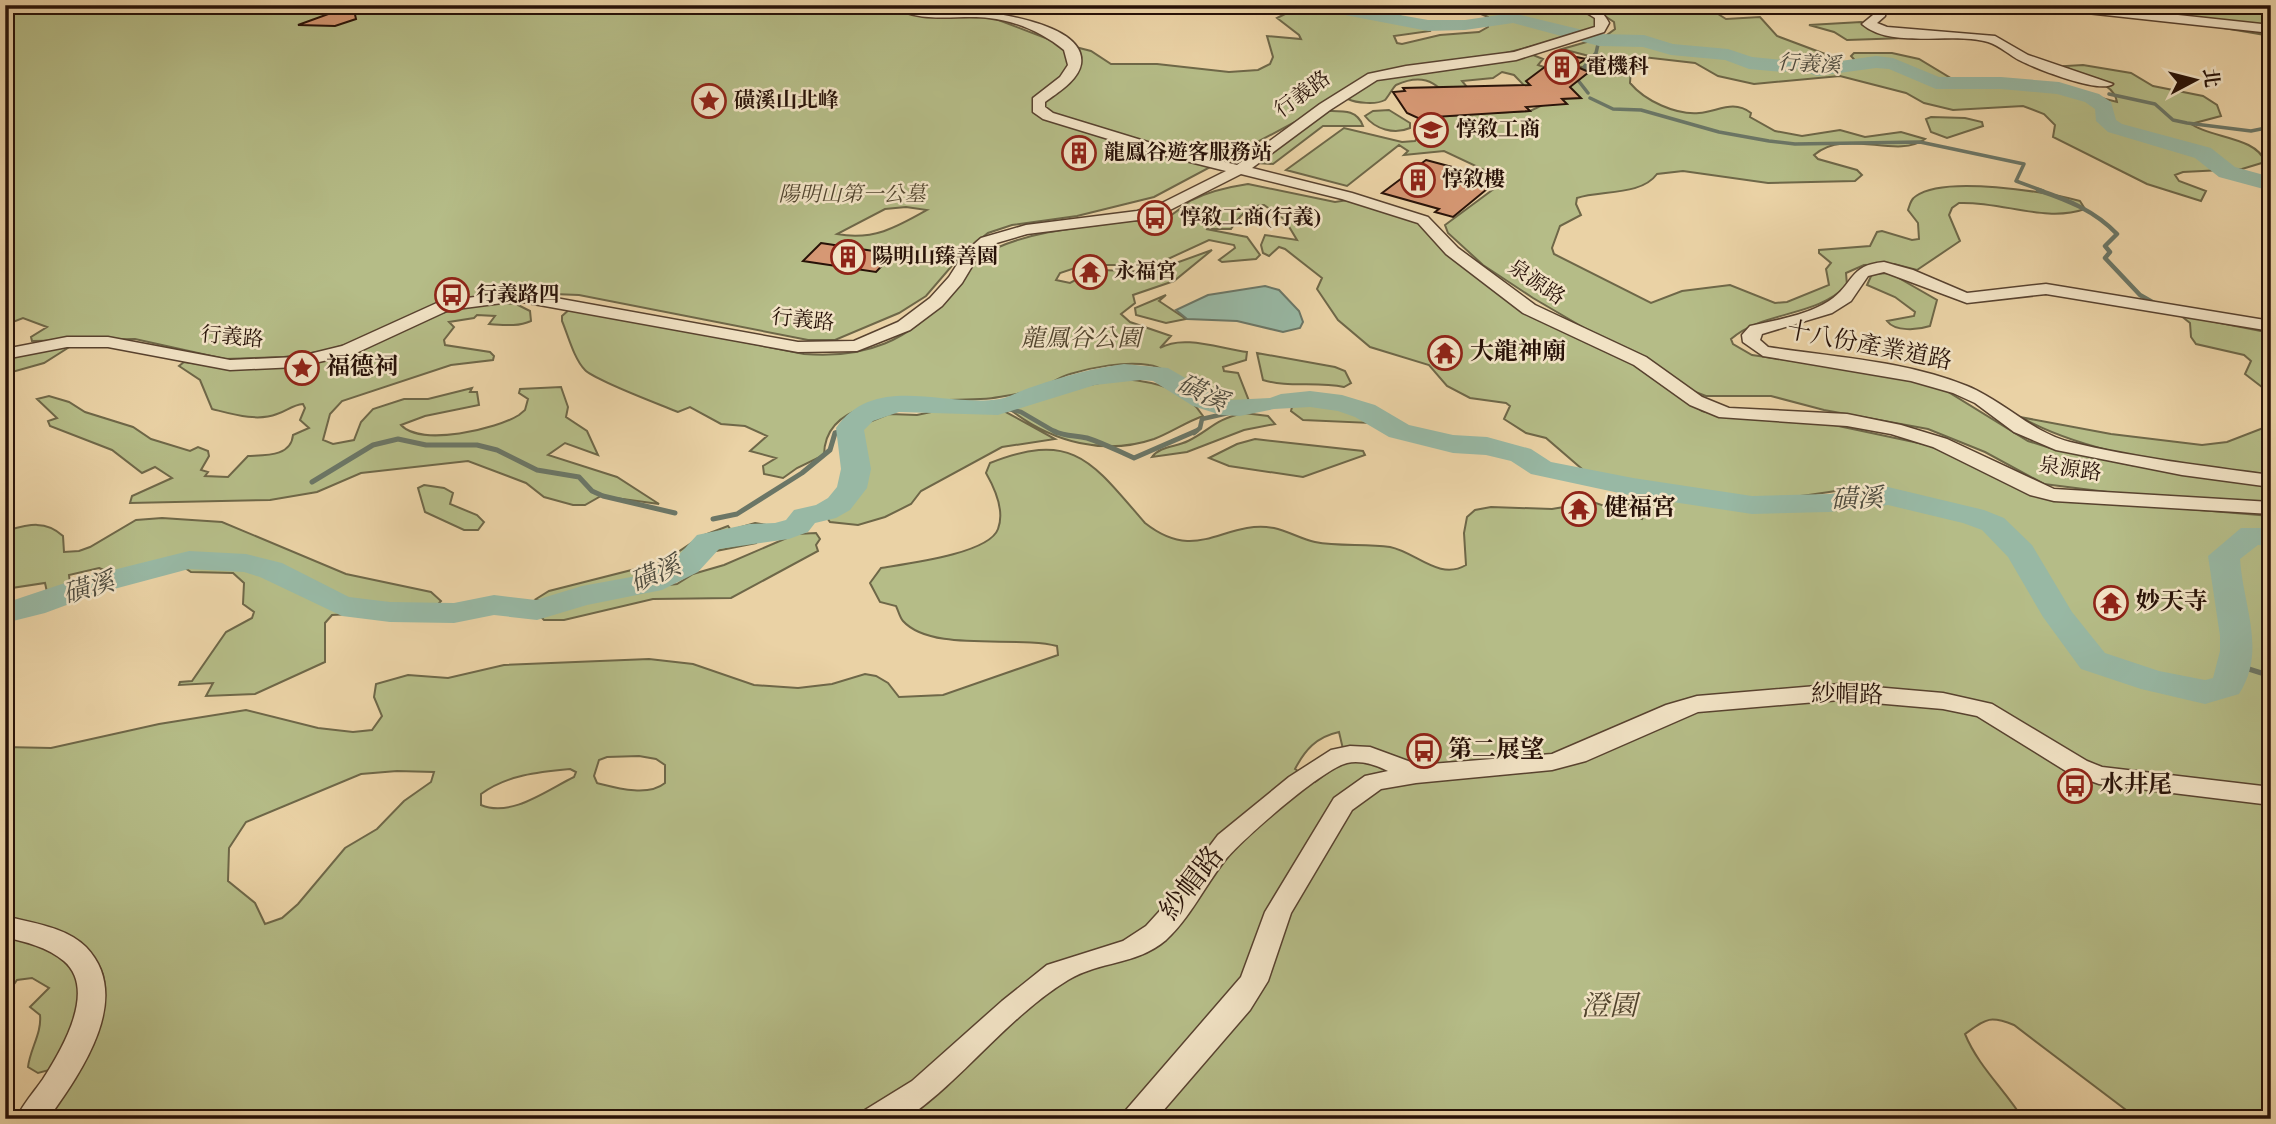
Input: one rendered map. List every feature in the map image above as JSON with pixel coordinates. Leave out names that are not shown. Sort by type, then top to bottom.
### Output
[{"type":"street","name":"泉源路","points":[[898,5],[927,12],[993,14],[1025,22],[1043,30],[1069,47],[1075,54],[1075,63],[1065,80],[1038,101],[1038,109],[1042,112],[1059,120],[1236,170],[1347,196],[1423,220],[1452,251],[1529,309],[1564,328],[1640,361],[1696,401],[1726,413],[1847,420],[1894,429],[1949,447],[2027,487],[2054,495],[2271,508]]},
{"type":"street","name":"行義路","points":[[5,355],[67,342],[108,342],[230,365],[297,362],[348,350],[444,306],[517,296],[798,347],[857,346],[904,326],[936,302],[956,280],[971,255],[987,241],[1026,230],[1146,214],[1178,202],[1248,165],[1355,86],[1373,78],[1406,70],[1516,57],[1590,34],[1603,23],[1600,16],[1580,5]]},
{"type":"street","points":[[1880,5],[1879,16],[1868,24],[1909,36],[1987,38],[2001,42],[2033,61],[2069,72],[2093,84],[2106,85]]},
{"type":"street","points":[[2050,5],[2271,29]]},
{"type":"street","points":[[2209,8],[2271,29]]},
{"type":"street","name":"十八份產業道路","points":[[2271,326],[2041,289],[1968,298],[1946,294],[1897,269],[1882,267],[1861,272],[1847,296],[1829,307],[1756,330],[1751,335],[1752,342],[1763,351],[1913,376],[1959,389],[2021,428],[2055,443],[2182,470],[2271,481]]},
{"type":"street","name":"紗帽路","points":[[1138,1119],[1247,991],[1278,912],[1343,804],[1374,782],[1416,774],[1552,762],[1577,755],[1674,711],[1697,704],[1840,692],[1942,701],[1984,710],[2078,767],[2099,775],[2271,796]]},
{"type":"street","name":"紗帽路","points":[[876,1119],[889,1113],[937,1077],[1020,999],[1060,971],[1141,944],[1182,908],[1217,851],[1234,833],[1339,756],[1372,755],[1416,774]]},
{"type":"street","points":[[5,926],[36,931],[75,953],[86,966],[94,993],[90,1020],[53,1090],[31,1119]]},
{"type":"green space","name":"陽明山第一公墓","points":[[5,5],[972,5],[988,16],[1056,42],[1091,51],[1111,64],[1157,64],[1229,72],[1258,70],[1270,64],[1273,57],[1267,36],[1301,39],[1277,18],[1303,5],[1372,5],[1429,28],[1430,31],[1394,36],[1397,43],[1402,44],[1440,35],[1479,32],[1488,27],[1488,17],[1460,5],[1574,5],[1595,16],[1598,29],[1483,59],[1418,68],[1348,88],[1295,122],[1154,197],[1077,216],[1012,225],[988,233],[962,254],[926,296],[899,313],[835,340],[808,340],[579,295],[502,292],[434,305],[357,341],[325,351],[284,357],[225,359],[135,339],[32,341],[31,337],[47,327],[23,318],[5,325]],"holes":[[[906,207],[927,210],[895,227],[873,234],[837,234],[885,209]]]},
{"type":"green space","points":[[1588,5],[1704,5],[1726,19],[1760,17],[1777,36],[1825,54],[1813,60],[1830,69],[1860,66],[1851,56],[1854,53],[1892,53],[1919,59],[1964,86],[2063,88],[2117,102],[2115,95],[2103,84],[2065,66],[2083,65],[2131,73],[2153,86],[2203,96],[2217,105],[2221,116],[2191,124],[2253,147],[2265,162],[2242,169],[2183,172],[2175,175],[2179,181],[2206,191],[2201,201],[2147,184],[2053,137],[2055,125],[2044,114],[2023,106],[1953,110],[1924,103],[1906,93],[1840,76],[1754,84],[1718,76],[1695,63],[1643,57],[1631,68],[1630,83],[1652,101],[1681,112],[1699,113],[1738,107],[1775,131],[1802,136],[1840,130],[1865,137],[1901,132],[1925,139],[1913,145],[1900,146],[1841,144],[1827,147],[1814,155],[1818,159],[1857,170],[1862,175],[1855,181],[1768,183],[1683,171],[1657,174],[1650,181],[1631,189],[1577,198],[1576,204],[1581,215],[1560,226],[1552,248],[1554,254],[1651,303],[1682,291],[1730,285],[1775,303],[1787,302],[1829,285],[1826,269],[1831,263],[1819,250],[1870,246],[1877,232],[1882,231],[1912,240],[1919,239],[1918,223],[1908,210],[1914,197],[1930,190],[1949,187],[1996,187],[2080,201],[2085,209],[2054,214],[1959,203],[1952,208],[1949,215],[1960,241],[1917,270],[1894,264],[1864,265],[1846,273],[1847,285],[1834,296],[1744,330],[1731,339],[1733,344],[1752,355],[1902,377],[1945,390],[2028,441],[2131,465],[2271,487],[2271,502],[2123,494],[2044,484],[1985,452],[1928,429],[1824,410],[1771,396],[1706,396],[1690,390],[1533,298],[1483,265],[1448,233],[1445,225],[1503,182],[1488,177],[1493,174],[1444,151],[1404,155],[1408,151],[1399,145],[1347,186],[1286,170],[1344,128],[1402,142],[1415,141],[1425,127],[1418,118],[1461,115],[1442,90],[1418,79],[1396,85],[1381,102],[1366,103],[1348,99],[1371,80],[1533,55],[1543,59],[1538,65],[1544,67],[1540,72],[1579,70],[1582,67],[1575,66],[1589,56],[1562,49],[1604,37],[1615,29],[1614,22]],"holes":[[[1502,72],[1514,75],[1543,105],[1530,111],[1488,113],[1462,81],[1493,78]]]},
{"type":"green space","points":[[2094,5],[2271,5],[2271,36],[2094,6]]},
{"type":"green space","points":[[1861,22],[1906,38],[1847,40],[1834,32],[1809,25]]},
{"type":"green space","points":[[1389,110],[1410,123],[1410,128],[1385,130],[1365,116],[1373,111]]},
{"type":"green space","points":[[1329,111],[1354,114],[1363,126],[1323,126],[1273,164],[1255,163]]},
{"type":"green space","points":[[1965,118],[1982,122],[1983,126],[1947,138],[1931,132],[1926,119]]},
{"type":"green space","points":[[1248,184],[1335,202],[1348,200],[1419,223],[1454,257],[1622,357],[1702,411],[1722,416],[1829,424],[1928,445],[2044,497],[2271,516],[2271,1119],[2138,1119],[2014,1025],[1993,1019],[1965,1034],[1977,1057],[2023,1119],[1145,1119],[1248,980],[1130,1119],[881,1119],[873,1111],[851,1119],[44,1119],[92,1038],[101,1014],[105,991],[102,971],[90,955],[5,920],[5,747],[51,748],[159,724],[246,710],[318,728],[353,732],[372,730],[382,716],[374,697],[376,684],[408,675],[448,678],[504,665],[649,659],[693,664],[754,685],[798,688],[832,684],[865,674],[876,676],[888,683],[899,697],[943,695],[1058,655],[1057,646],[954,640],[916,631],[903,621],[896,606],[880,602],[870,583],[881,568],[945,556],[979,545],[991,538],[998,529],[1000,515],[995,492],[986,473],[990,463],[1042,450],[1062,451],[1079,458],[1110,483],[1145,523],[1164,535],[1180,540],[1196,541],[1240,529],[1274,528],[1315,542],[1390,547],[1446,570],[1466,565],[1464,533],[1467,517],[1475,510],[1491,507],[1552,509],[1593,502],[1642,519],[1645,512],[1621,501],[1644,496],[1733,507],[1762,507],[1847,497],[1847,489],[1783,498],[1719,498],[1634,481],[1582,476],[1582,469],[1546,438],[1526,433],[1504,419],[1510,406],[1506,403],[1470,398],[1447,386],[1429,365],[1370,347],[1338,320],[1317,289],[1322,278],[1285,249],[1279,247],[1269,256],[1263,253],[1261,245],[1265,235],[1297,240],[1285,220],[1264,205],[1248,210],[1231,229],[1206,229],[1247,237],[1260,255],[1256,259],[1222,262],[1219,260],[1235,248],[1234,245],[1209,240],[1155,265],[1084,265],[1060,273],[1056,280],[1070,283],[1081,277],[1101,277],[1102,270],[1151,272],[1212,250],[1174,281],[1133,295],[1135,303],[1121,314],[1130,322],[1171,336],[1160,348],[1169,344],[1191,342],[1247,352],[1246,360],[1223,367],[1224,371],[1238,373],[1249,401],[1236,407],[1210,401],[1173,376],[1149,365],[1109,365],[1070,374],[1036,390],[1013,395],[895,402],[868,407],[845,416],[830,432],[824,455],[783,478],[764,474],[763,466],[776,458],[750,451],[767,436],[745,426],[721,424],[690,407],[678,412],[591,375],[578,360],[562,321],[562,316],[571,308],[804,354],[826,355],[866,350],[885,344],[918,324],[949,294],[975,263],[994,249],[1026,237],[1060,230],[1162,219],[1199,197]],"holes":[[[1339,732],[1343,749],[1330,771],[1315,782],[1295,769],[1312,745]],[[639,756],[656,759],[665,765],[665,783],[650,790],[623,789],[597,783],[594,776],[599,760],[607,757]],[[570,769],[576,772],[574,777],[529,801],[504,808],[481,805],[481,794],[501,782],[535,773]],[[434,772],[431,782],[404,801],[377,829],[345,848],[298,904],[282,918],[265,924],[255,903],[228,881],[229,848],[246,822],[361,774]]]},
{"type":"green space","points":[[1890,273],[1937,300],[1930,326],[1901,328],[1887,321],[1914,316],[1915,312],[1895,297],[1867,285],[1872,274]]},
{"type":"green space","points":[[1166,295],[1159,301],[1186,319],[1166,323],[1136,315],[1135,308]]},
{"type":"green space","points":[[516,304],[530,311],[531,321],[516,325],[489,324],[495,316],[477,315],[474,318],[449,322],[454,327],[444,340],[445,345],[490,352],[494,356],[493,360],[451,365],[342,401],[330,414],[323,440],[333,444],[354,440],[361,422],[373,409],[404,399],[428,399],[472,388],[470,392],[477,392],[479,405],[425,416],[401,425],[425,435],[477,430],[494,426],[525,410],[528,399],[519,393],[520,389],[561,387],[568,407],[566,417],[587,431],[598,455],[565,443],[548,455],[617,477],[659,504],[601,496],[585,505],[573,505],[544,497],[526,483],[468,461],[361,473],[317,492],[270,500],[130,503],[132,496],[172,478],[155,467],[142,473],[112,450],[50,426],[48,421],[57,418],[37,399],[49,396],[69,402],[85,412],[133,427],[151,439],[190,451],[198,447],[208,451],[209,456],[201,470],[208,472],[205,476],[228,477],[248,456],[269,455],[288,447],[293,435],[309,428],[300,420],[305,408],[303,404],[261,417],[212,409],[200,380],[179,366],[184,362],[252,367],[304,364],[439,314],[464,307]]},
{"type":"green space","points":[[2180,315],[2271,333],[2271,394],[2245,374],[2251,361],[2244,355],[2196,344],[2191,337],[2190,323]]},
{"type":"green space","points":[[71,346],[44,363],[5,374],[5,356]]},
{"type":"green space","points":[[1257,353],[1335,367],[1345,371],[1351,383],[1344,387],[1282,384],[1263,380]]},
{"type":"green space","points":[[1124,379],[1168,388],[1196,406],[1203,416],[1154,439],[1135,444],[1098,446],[1044,431],[1012,411],[1013,407],[1054,394]]},
{"type":"green space","points":[[1301,402],[1337,406],[1354,412],[1370,423],[1303,420],[1291,411],[1292,407]]},
{"type":"green space","points":[[950,408],[1004,411],[1055,439],[1002,447],[921,491],[911,504],[885,517],[858,525],[830,522],[825,515],[830,507],[860,485],[857,427],[889,414],[917,415]]},
{"type":"green space","points":[[1244,413],[1268,416],[1275,424],[1244,430],[1187,452],[1152,457],[1155,453],[1196,437],[1219,422]]},
{"type":"green space","points":[[2020,417],[2111,434],[2202,445],[2227,442],[2271,425],[2271,477],[2174,464],[2110,451],[2049,431]]},
{"type":"green space","points":[[1255,439],[1363,451],[1365,455],[1303,477],[1229,466],[1209,458],[1237,444]]},
{"type":"green space","points":[[424,485],[444,488],[453,493],[450,504],[477,515],[484,522],[478,530],[464,530],[425,512],[418,488]]},
{"type":"green space","points":[[162,518],[222,522],[346,574],[431,592],[441,601],[433,610],[332,615],[325,623],[325,662],[255,694],[206,696],[213,683],[179,685],[180,682],[192,681],[226,632],[252,618],[254,612],[243,604],[244,583],[233,573],[191,572],[182,566],[130,575],[99,568],[69,575],[71,592],[49,601],[45,583],[5,589],[5,531],[28,525],[43,525],[63,536],[64,552],[79,551],[136,520]]},
{"type":"green space","points":[[755,523],[766,525],[769,530],[756,543],[706,553],[650,587],[677,584],[693,574],[724,565],[796,534],[816,533],[820,539],[816,545],[818,551],[731,598],[653,599],[564,620],[544,620],[541,617],[597,596],[548,602],[536,599],[549,591],[663,562],[702,536],[728,526],[731,530]]},
{"type":"green space","points":[[5,932],[56,950],[72,967],[78,981],[78,1011],[53,1069],[38,1073],[28,1067],[40,1022],[40,1015],[30,1007],[49,988],[32,978],[17,980],[5,997]]},
{"type":"shaded area","points":[[1265,286],[1279,290],[1299,311],[1303,322],[1300,328],[1283,332],[1237,321],[1187,319],[1176,310],[1208,295]]},
{"type":"building","points":[[353,5],[356,19],[335,26],[298,25]]},
{"type":"building","points":[[1562,54],[1586,59],[1575,66],[1589,72],[1570,87],[1581,98],[1562,99],[1567,104],[1526,107],[1530,111],[1418,118],[1407,113],[1393,92],[1405,91],[1403,88],[1530,85],[1526,81]]},
{"type":"building","points":[[1426,160],[1498,180],[1453,217],[1435,212],[1439,209],[1382,193]]},
{"type":"building","name":"陽明山臻善園","points":[[821,243],[893,254],[876,272],[803,261]]},
{"type":"waterway","name":"行義溪","points":[[1319,5],[1391,21],[1428,25],[1465,25],[1513,18],[1599,40],[1644,41],[1671,49],[1728,55],[1749,63],[1784,66],[1799,63],[1817,70],[1833,70],[1876,62],[1893,64],[1936,83],[2001,83],[2059,88],[2092,98],[2104,106],[2106,121],[2115,128],[2203,153],[2227,172],[2271,184]]},
{"type":"waterway","points":[[1588,93],[1577,79],[1590,71],[1584,67],[1596,53],[1599,40]]},
{"type":"waterway","points":[[2109,94],[2155,104],[2173,120],[2187,123],[2251,131],[2271,127]]},
{"type":"waterway","points":[[1590,98],[1613,109],[1641,110],[1719,132],[1769,141],[1795,144],[1920,142],[2024,164],[2016,181],[2043,191]]},
{"type":"waterway","points":[[2038,190],[2081,207],[2117,234],[2105,246],[2110,252],[2105,258],[2140,295],[2154,303]]},
{"type":"waterway","name":"磺溪","points":[[5,613],[88,586],[189,560],[246,563],[271,570],[342,606],[390,612],[411,610],[454,613],[494,605],[537,610],[582,596],[651,583],[687,565],[708,542],[749,533],[778,532],[797,526],[805,516],[825,512],[839,504],[852,488],[856,469],[850,428],[863,415],[880,408],[919,403],[998,407],[1093,377],[1124,372],[1163,375],[1193,395],[1221,407],[1263,405]]},
{"type":"waterway","name":"磺溪","points":[[1281,402],[1310,399],[1342,403],[1365,411],[1399,431],[1453,444],[1487,446],[1521,455],[1541,468],[1633,487],[1752,505],[1829,503],[1888,496],[1973,516],[1993,524],[2021,552],[2059,617],[2093,661],[2153,681],[2205,692],[2227,686],[2234,668],[2237,636],[2224,556],[2231,551]]},
{"type":"waterway","points":[[1000,407],[1021,412],[1057,433]]},
{"type":"waterway","points":[[1194,433],[1200,428],[1202,419],[1237,411]]},
{"type":"waterway","points":[[840,432],[850,428]]},
{"type":"waterway","points":[[1054,431],[1093,440],[1134,458],[1196,431]]},
{"type":"waterway","points":[[713,519],[737,514],[802,473],[830,450],[835,433],[840,432]]},
{"type":"waterway","points":[[836,433],[840,432]]},
{"type":"waterway","points":[[312,482],[373,445],[398,439],[426,445],[477,445],[497,450],[537,470],[579,477],[592,491],[603,496],[675,513]]},
{"type":"waterway","name":"磺溪","points":[[2240,544],[2252,535],[2271,537]]},
{"type":"waterway","points":[[2236,665],[2271,676]]},
{"type":"place","name":"電機科","points":[[1562,67]]},
{"type":"place","name":"磺溪山北峰","points":[[709,101]]},
{"type":"place","name":"惇敘工商","points":[[1431,130]]},
{"type":"place","name":"龍鳳谷遊客服務站","points":[[1079,153]]},
{"type":"place","name":"惇敘樓","points":[[1418,180]]},
{"type":"place","name":"惇敘工商(行義)","points":[[1155,218]]},
{"type":"place","name":"陽明山臻善園","points":[[848,257]]},
{"type":"place","name":"永福宮","points":[[1090,272]]},
{"type":"place","name":"行義路四","points":[[452,295]]},
{"type":"place","name":"大龍神廟","points":[[1445,353]]},
{"type":"place","name":"福德祠","points":[[302,368]]},
{"type":"place","name":"健福宮","points":[[1579,509]]},
{"type":"place","name":"妙天寺","points":[[2111,603]]},
{"type":"place","name":"第二展望","points":[[1424,751]]},
{"type":"place","name":"水井尾","points":[[2075,786]]},
{"type":"park label","name":"龍鳳谷公園","points":[[1081,340]]},
{"type":"park label","name":"澄園","points":[[1609,1008]]}]
